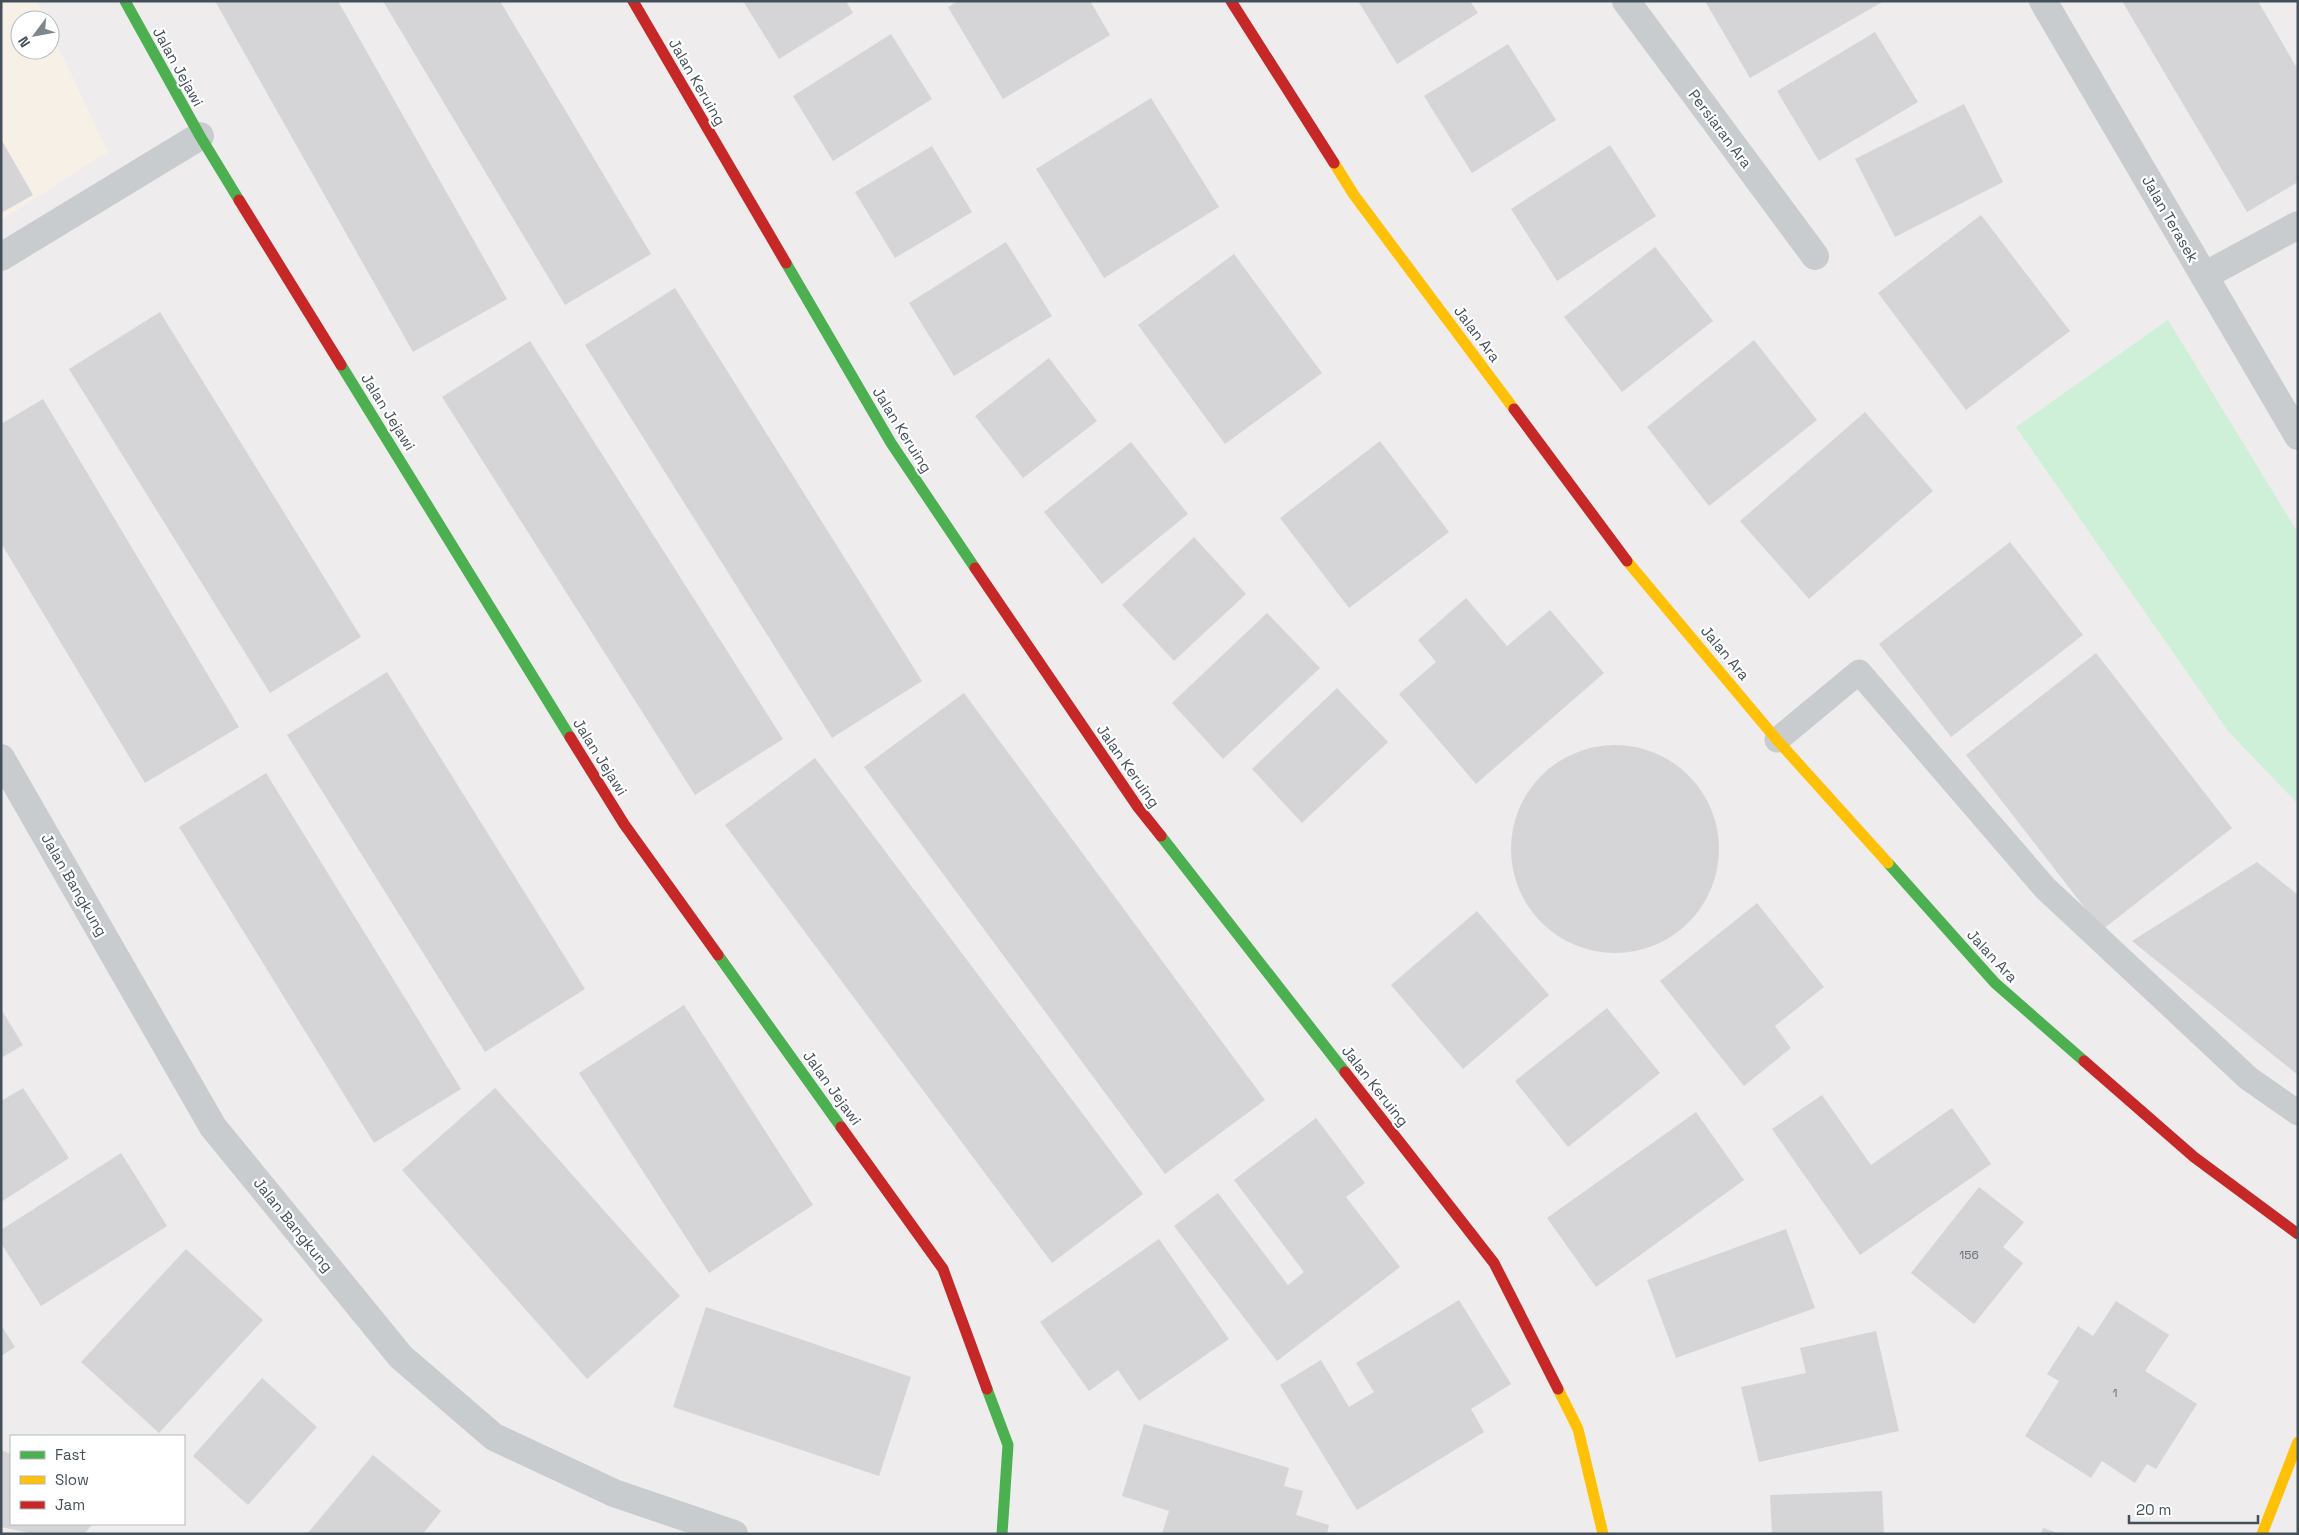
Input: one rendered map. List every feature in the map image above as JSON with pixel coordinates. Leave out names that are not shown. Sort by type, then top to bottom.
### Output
[{"type":"street","name":"Jalan Jejawi","points":[[124,1],[200,136],[624,824],[943,1269],[1008,1446],[1002,1534]]},
{"type":"street","name":"Jalan Keruing","points":[[632,1],[891,443],[1137,806],[1494,1263],[1578,1429],[1603,1534]]},
{"type":"street","name":"Jalan Ara","points":[[1231,1],[1354,195],[1624,557],[1777,740],[1995,983],[2194,1157],[2298,1234]]},
{"type":"street","name":"Persiaran Ara","points":[[1626,1],[1815,256]]},
{"type":"street","name":"Jalan Terasek","points":[[2043,1],[2298,436]]},
{"type":"street","points":[[1,258],[200,136]]},
{"type":"street","points":[[2204,276],[2298,225]]},
{"type":"street","name":"Jalan Bangkung","points":[[1,758],[213,1127],[402,1357],[494,1437],[614,1493],[734,1534]]},
{"type":"street","points":[[2262,1534],[2298,1442]]},
{"type":"lane","points":[[1777,740],[1860,672],[2044,888],[2248,1078],[2298,1113]]},
{"type":"shaded area","points":[[1,1],[37,1],[41,10],[10,10],[10,60],[60,60],[60,50],[108,152],[1,220]]},
{"type":"green space","points":[[2168,320],[2298,533],[2298,804],[2228,731],[2016,427]]},
{"type":"building","points":[[215,1],[338,1],[507,299],[413,352]]},
{"type":"building","points":[[383,1],[500,1],[651,254],[565,305]]},
{"type":"building","points":[[743,1],[846,1],[853,13],[779,59]]},
{"type":"building","points":[[958,1],[1090,1],[1110,35],[1003,99],[948,7]]},
{"type":"building","points":[[1358,1],[1470,1],[1478,13],[1397,64]]},
{"type":"building","points":[[1705,1],[1884,1],[1750,78]]},
{"type":"building","points":[[2122,1],[2258,1],[2298,70],[2298,182],[2247,212]]},
{"type":"building","points":[[1875,32],[1918,102],[1819,161],[1777,91]]},
{"type":"building","points":[[891,34],[932,99],[833,161],[793,96]]},
{"type":"building","points":[[1508,44],[1556,120],[1472,173],[1424,96]]},
{"type":"building","points":[[1151,98],[1219,207],[1104,278],[1036,169]]},
{"type":"building","points":[[1964,104],[2003,182],[1895,237],[1855,159]]},
{"type":"building","points":[[1,139],[33,195],[1,213]]},
{"type":"building","points":[[1610,145],[1656,216],[1557,281],[1511,209]]},
{"type":"building","points":[[932,146],[972,212],[895,258],[855,192]]},
{"type":"building","points":[[1981,215],[2070,331],[1966,410],[1878,293]]},
{"type":"building","points":[[1006,242],[1052,316],[954,376],[909,303]]},
{"type":"building","points":[[1655,247],[1713,321],[1622,392],[1564,317]]},
{"type":"building","points":[[1234,254],[1322,373],[1225,444],[1138,325]]},
{"type":"building","points":[[675,288],[922,681],[832,738],[585,345]]},
{"type":"building","points":[[160,312],[361,637],[270,693],[69,369]]},
{"type":"building","points":[[1754,340],[1817,420],[1709,506],[1647,427]]},
{"type":"building","points":[[530,341],[783,739],[695,795],[442,397]]},
{"type":"building","points":[[1049,358],[1097,421],[1023,478],[975,416]]},
{"type":"building","points":[[43,399],[239,727],[145,783],[1,543],[1,424]]},
{"type":"building","points":[[1865,412],[1933,491],[1809,599],[1740,521]]},
{"type":"building","points":[[1380,441],[1449,532],[1349,608],[1280,518]]},
{"type":"building","points":[[1131,442],[1188,514],[1102,584],[1044,512]]},
{"type":"building","points":[[1194,537],[1246,594],[1174,661],[1122,605]]},
{"type":"building","points":[[2010,542],[2083,635],[1951,737],[1879,644]]},
{"type":"building","points":[[1466,598],[1507,646],[1550,610],[1604,673],[1476,784],[1399,694],[1436,662],[1418,640]]},
{"type":"building","points":[[1267,613],[1320,668],[1223,759],[1172,703]]},
{"type":"building","points":[[2096,653],[2232,828],[2102,930],[1966,755]]},
{"type":"building","points":[[387,672],[585,989],[485,1052],[287,735]]},
{"type":"building","points":[[1337,688],[1388,742],[1302,823],[1252,769]]},
{"type":"building","points":[[964,693],[1265,1100],[1165,1174],[864,767]]},
{"type":"building","points":[[1605,745],[1625,745],[1645,749],[1664,757],[1689,775],[1702,791],[1711,809],[1719,839],[1715,879],[1711,889],[1702,907],[1689,923],[1673,936],[1645,949],[1625,953],[1605,953],[1585,949],[1566,941],[1549,930],[1534,915],[1523,898],[1515,879],[1511,859],[1511,839],[1515,819],[1523,800],[1534,783],[1549,768],[1566,757],[1585,749]]},
{"type":"building","points":[[815,758],[1143,1194],[1052,1263],[725,825]]},
{"type":"building","points":[[266,773],[461,1089],[374,1143],[179,827]]},
{"type":"building","points":[[2257,862],[2298,895],[2298,1075],[2132,941]]},
{"type":"building","points":[[1757,903],[1824,987],[1775,1026],[1791,1048],[1744,1086],[1660,981]]},
{"type":"building","points":[[1477,911],[1549,995],[1463,1069],[1391,985]]},
{"type":"building","points":[[684,1005],[813,1205],[709,1273],[579,1073]]},
{"type":"building","points":[[1607,1008],[1660,1073],[1568,1147],[1515,1081]]},
{"type":"building","points":[[1,1009],[23,1045],[1,1058]]},
{"type":"building","points":[[23,1088],[69,1158],[1,1202],[1,1101]]},
{"type":"building","points":[[495,1088],[680,1296],[587,1379],[402,1170]]},
{"type":"building","points":[[1822,1095],[1871,1165],[1952,1108],[1991,1164],[1860,1255],[1772,1129]]},
{"type":"building","points":[[1696,1112],[1744,1180],[1596,1287],[1547,1218]]},
{"type":"building","points":[[1316,1118],[1365,1183],[1346,1197],[1400,1267],[1277,1361],[1174,1226],[1218,1193],[1288,1285],[1304,1272],[1234,1180]]},
{"type":"building","points":[[121,1153],[167,1226],[41,1306],[1,1243],[1,1230]]},
{"type":"building","points":[[1979,1187],[2024,1222],[2003,1247],[2023,1263],[1974,1324],[1911,1273]]},
{"type":"building","points":[[1786,1229],[1815,1308],[1676,1358],[1647,1280]]},
{"type":"building","points":[[1159,1239],[1229,1339],[1139,1401],[1118,1370],[1089,1391],[1040,1322]]},
{"type":"building","points":[[186,1249],[263,1320],[159,1433],[81,1362]]},
{"type":"building","points":[[1459,1300],[1511,1384],[1471,1409],[1484,1432],[1357,1510],[1280,1385],[1321,1360],[1349,1407],[1374,1392],[1356,1363]]},
{"type":"building","points":[[2116,1301],[2169,1335],[2145,1371],[2197,1404],[2156,1469],[2147,1464],[2135,1483],[2102,1461],[2091,1478],[2025,1436],[2059,1381],[2047,1374],[2078,1326],[2093,1336]]},
{"type":"building","points":[[706,1307],[911,1377],[879,1476],[673,1407]]},
{"type":"building","points":[[1,1325],[15,1347],[1,1356]]},
{"type":"building","points":[[1876,1331],[1899,1431],[1759,1462],[1741,1387],[1806,1373],[1800,1348]]},
{"type":"building","points":[[262,1378],[317,1427],[248,1505],[193,1456]]},
{"type":"building","points":[[1144,1424],[1289,1468],[1284,1486],[1303,1491],[1296,1515],[1329,1525],[1327,1534],[1162,1534],[1169,1511],[1122,1496]]},
{"type":"building","points":[[1,1450],[10,1454],[10,1525],[92,1525],[84,1534],[35,1534],[1,1527]]},
{"type":"building","points":[[373,1455],[441,1511],[423,1534],[307,1534]]},
{"type":"building","points":[[1882,1491],[1884,1534],[1772,1534],[1770,1495]]},
{"type":"building","points":[[2043,1528],[2058,1533],[2041,1534]]},
{"type":"traffic: fast","points":[[125,1],[200,136],[239,200]]},
{"type":"traffic: fast","points":[[786,263],[891,443],[975,568]]},
{"type":"traffic: fast","points":[[341,365],[570,737]]},
{"type":"traffic: fast","points":[[1161,836],[1345,1072]]},
{"type":"traffic: fast","points":[[1888,863],[1995,983],[2084,1061]]},
{"type":"traffic: fast","points":[[718,955],[841,1127]]},
{"type":"traffic: fast","points":[[987,1389],[1008,1445],[1002,1534]]},
{"type":"traffic: slow","points":[[1334,163],[1354,195],[1514,409]]},
{"type":"traffic: slow","points":[[1627,561],[1777,740],[1888,863]]},
{"type":"traffic: slow","points":[[1558,1389],[1578,1429],[1603,1534]]},
{"type":"traffic: slow","points":[[2262,1534],[2298,1442]]},
{"type":"traffic: jam","points":[[633,1],[786,263]]},
{"type":"traffic: jam","points":[[1231,1],[1334,163]]},
{"type":"traffic: jam","points":[[239,200],[341,365]]},
{"type":"traffic: jam","points":[[1514,409],[1627,561]]},
{"type":"traffic: jam","points":[[975,568],[1137,806],[1161,836]]},
{"type":"traffic: jam","points":[[570,737],[624,824],[718,955]]},
{"type":"traffic: jam","points":[[2084,1061],[2194,1157],[2298,1234]]},
{"type":"traffic: jam","points":[[1345,1072],[1494,1263],[1558,1389]]},
{"type":"traffic: jam","points":[[841,1127],[943,1269],[987,1389]]}]
